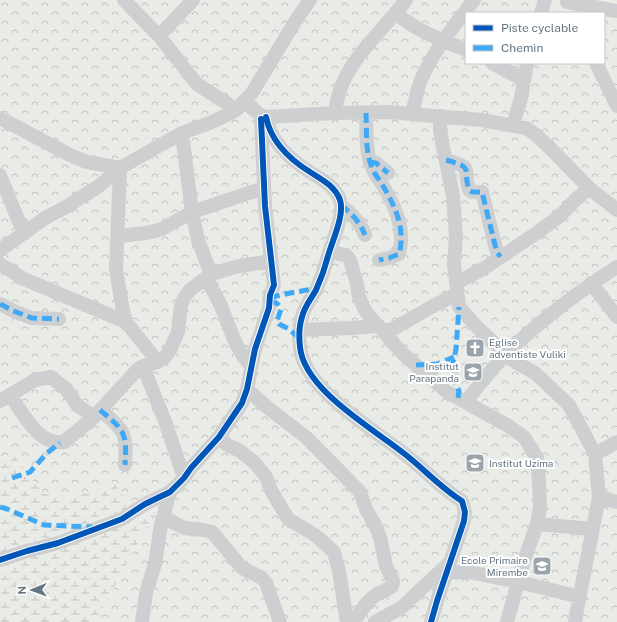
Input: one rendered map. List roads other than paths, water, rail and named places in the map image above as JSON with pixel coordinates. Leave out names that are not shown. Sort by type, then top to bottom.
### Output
[{"type":"street","points":[[124,0],[159,36],[197,84],[228,104],[240,106],[263,116],[335,113],[412,114],[481,120],[526,128],[535,134],[589,188],[617,210]]},
{"type":"street","points":[[159,36],[193,0]]},
{"type":"street","points":[[0,250],[45,218],[66,207],[99,186],[120,168],[182,134],[212,122],[240,106],[252,94],[296,20],[310,0]]},
{"type":"street","points":[[335,113],[341,87],[351,66],[362,50],[406,0]]},
{"type":"street","points":[[412,114],[420,81],[444,40],[474,0]]},
{"type":"street","points":[[541,12],[545,0]]},
{"type":"street","points":[[569,5],[617,11]]},
{"type":"street","points":[[396,13],[406,23],[465,50]]},
{"type":"street","points":[[494,64],[524,80]]},
{"type":"street","points":[[513,125],[521,98],[528,64]]},
{"type":"street","points":[[596,64],[617,106]]},
{"type":"street","points":[[366,113],[367,144],[370,162],[396,212],[402,236],[399,254],[379,260]]},
{"type":"street","points":[[0,560],[58,543],[122,518],[145,504],[170,492],[219,437],[242,403],[247,388],[251,366],[269,308],[270,295],[274,285],[264,188],[263,116]]},
{"type":"street","points":[[263,116],[276,143],[299,165],[328,184],[340,200],[341,205],[340,216],[324,273],[302,316],[300,347],[302,356],[310,374],[323,390],[342,406],[406,455],[447,492],[462,501],[465,512],[464,520],[431,622]]},
{"type":"street","points":[[440,116],[440,128],[453,196],[456,236],[454,264],[459,307],[506,354],[517,363],[535,373],[569,405],[595,454],[599,497],[575,622]]},
{"type":"street","points":[[0,118],[70,155],[87,162],[120,168]]},
{"type":"street","points":[[182,134],[192,212],[208,276],[232,337],[244,358],[251,366]]},
{"type":"street","points":[[446,160],[463,165],[468,174],[467,184],[469,190],[472,192],[482,192],[496,248],[500,257]]},
{"type":"street","points":[[370,162],[376,163],[388,173]]},
{"type":"street","points":[[120,168],[116,270],[122,306],[126,322],[158,362]]},
{"type":"street","points":[[0,175],[16,215],[25,232]]},
{"type":"street","points":[[118,236],[147,233],[162,229],[192,212],[264,188]]},
{"type":"street","points":[[300,330],[395,328],[433,306],[561,215],[589,188]]},
{"type":"street","points":[[341,205],[352,213],[365,235]]},
{"type":"street","points":[[329,252],[346,256],[350,260],[359,297],[366,312],[402,353],[447,392],[507,425],[524,437],[537,458],[540,481],[540,507],[537,524],[523,564],[507,622]]},
{"type":"street","points":[[125,465],[126,448],[122,431],[118,426],[97,414],[77,405],[66,389],[51,377],[35,380],[5,398],[39,435],[60,442],[68,440],[97,414],[138,369],[158,362],[168,354],[178,332],[181,305],[190,290],[208,276],[239,266],[272,261]]},
{"type":"street","points":[[0,264],[24,279],[126,322]]},
{"type":"street","points":[[465,402],[506,354],[544,320],[591,283],[617,267]]},
{"type":"street","points":[[591,283],[617,317]]},
{"type":"street","points":[[0,304],[32,318],[58,319]]},
{"type":"street","points":[[143,366],[166,424],[184,478]]},
{"type":"street","points":[[247,388],[267,407],[307,438],[360,492],[366,509],[376,527],[386,566],[393,581],[392,586],[388,590],[375,595],[366,603],[354,622]]},
{"type":"street","points":[[219,437],[226,444],[240,451],[256,463],[266,477],[271,490],[288,519],[315,535],[334,552],[347,622]]},
{"type":"street","points":[[595,454],[617,442]]},
{"type":"street","points":[[142,622],[146,593],[155,564],[163,517],[170,492]]},
{"type":"street","points":[[599,497],[617,502]]},
{"type":"street","points":[[163,517],[184,528],[212,532],[242,568],[262,578],[266,583],[280,622]]},
{"type":"street","points":[[537,524],[592,529]]},
{"type":"street","points":[[449,567],[580,597]]},
{"type":"street","points":[[375,622],[401,608],[449,567]]},
{"type":"place","name":"Eglise adventiste Vuliki","points":[[475,348]]},
{"type":"place","name":"Institut Parapanda","points":[[473,372]]},
{"type":"place","name":"Institut Uzima","points":[[475,463]]},
{"type":"place","name":"Ecole Primaire Mirembe","points":[[542,566]]}]
